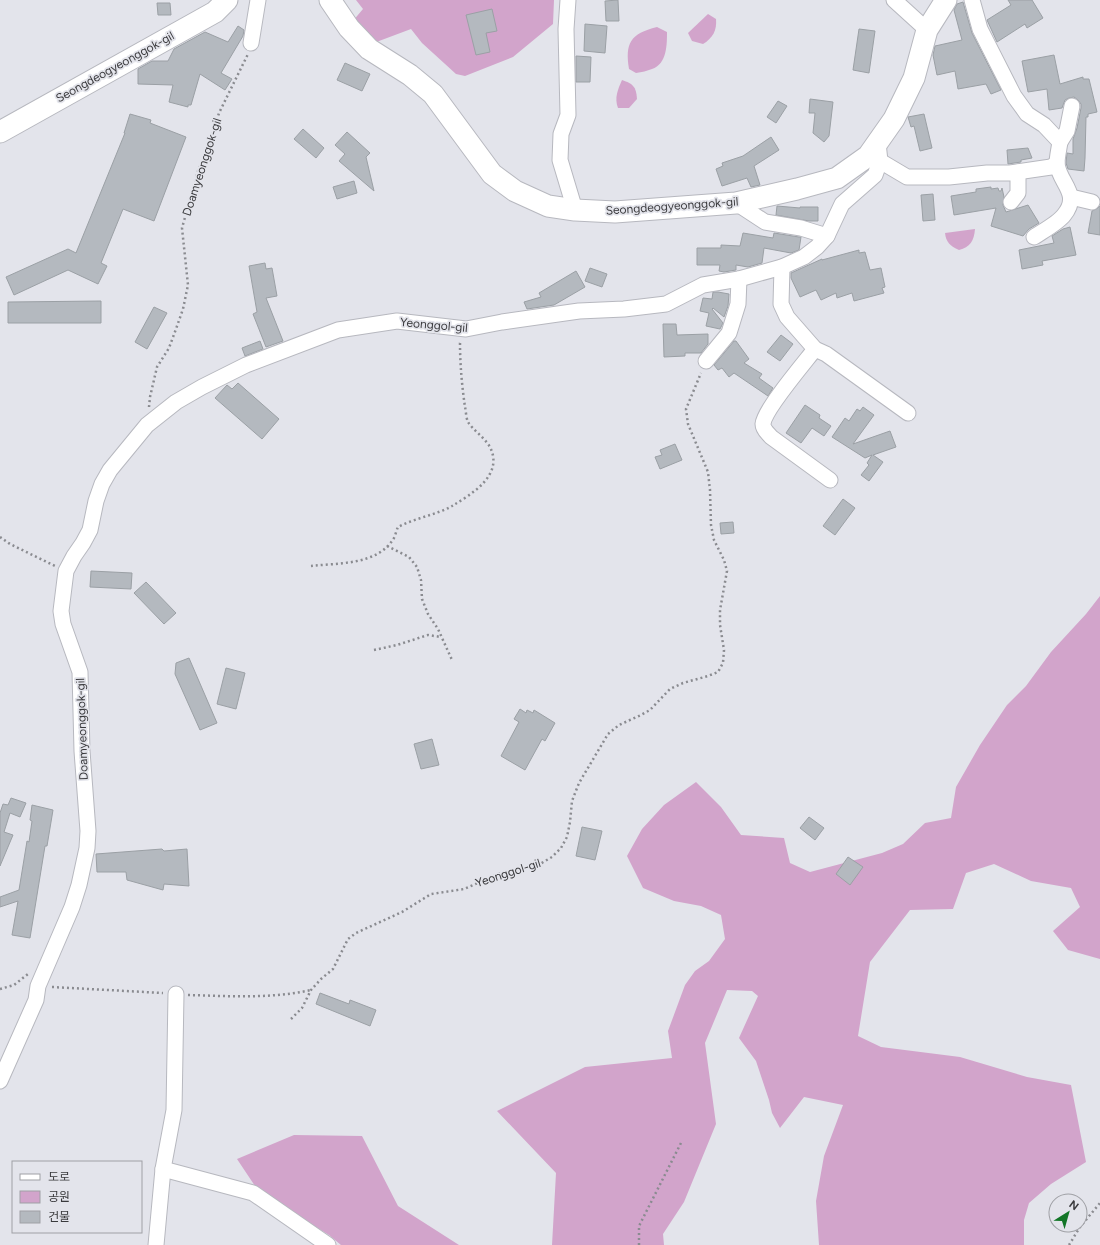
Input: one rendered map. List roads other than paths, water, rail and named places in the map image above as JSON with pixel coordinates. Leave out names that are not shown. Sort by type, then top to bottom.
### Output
[{"type":"main road","name":"Seongdeogyeonggok-gil","points":[[0,132],[215,12],[227,0]]},
{"type":"main road","name":"Seongdeogyeonggok-gil","points":[[330,0],[349,28],[368,49],[410,75],[433,94],[492,174],[515,191],[548,206],[575,210],[615,212],[736,203],[837,178],[868,156],[879,152],[914,78],[927,30],[946,0]]},
{"type":"street","points":[[251,43],[258,0]]},
{"type":"street","points":[[568,0],[566,29],[568,115],[561,134],[560,160],[575,210]]},
{"type":"street","points":[[894,0],[927,30]]},
{"type":"street","points":[[972,0],[980,28],[1014,96],[1027,114],[1044,125],[1060,142]]},
{"type":"street","points":[[1034,238],[1064,215],[1071,203],[1071,194],[1061,178],[1057,163],[1060,142],[1066,131],[1072,106]]},
{"type":"street","points":[[879,152],[907,177],[949,177],[968,174],[1018,172],[1051,167],[1057,163]]},
{"type":"street","name":"Yeonggol-gil","points":[[147,426],[176,402],[202,387],[246,365],[338,330],[397,321],[466,329],[502,322],[579,311],[624,309],[666,304],[703,285],[739,279],[782,267],[804,257],[817,247],[827,236],[842,204],[875,175],[879,152]]},
{"type":"street","points":[[1012,202],[1018,193],[1018,172]]},
{"type":"street","points":[[1071,197],[1092,202]]},
{"type":"street","points":[[736,203],[765,222],[800,228],[827,236]]},
{"type":"street","points":[[782,267],[781,304],[787,317],[815,349],[826,354],[908,413]]},
{"type":"street","points":[[706,361],[728,334],[738,304],[739,279]]},
{"type":"street","points":[[815,349],[769,410],[763,423],[765,430],[771,437],[830,480]]},
{"type":"street","name":"Doamyeonggok-gil","points":[[0,1082],[36,1000],[38,986],[72,907],[79,885],[87,848],[88,831],[82,751],[80,672],[63,624],[61,611],[66,571],[90,530],[96,501],[102,484],[110,470],[147,426]]},
{"type":"street","points":[[156,1245],[163,1169],[174,1110],[176,994]]},
{"type":"street","points":[[163,1169],[253,1193],[328,1245]]}]
